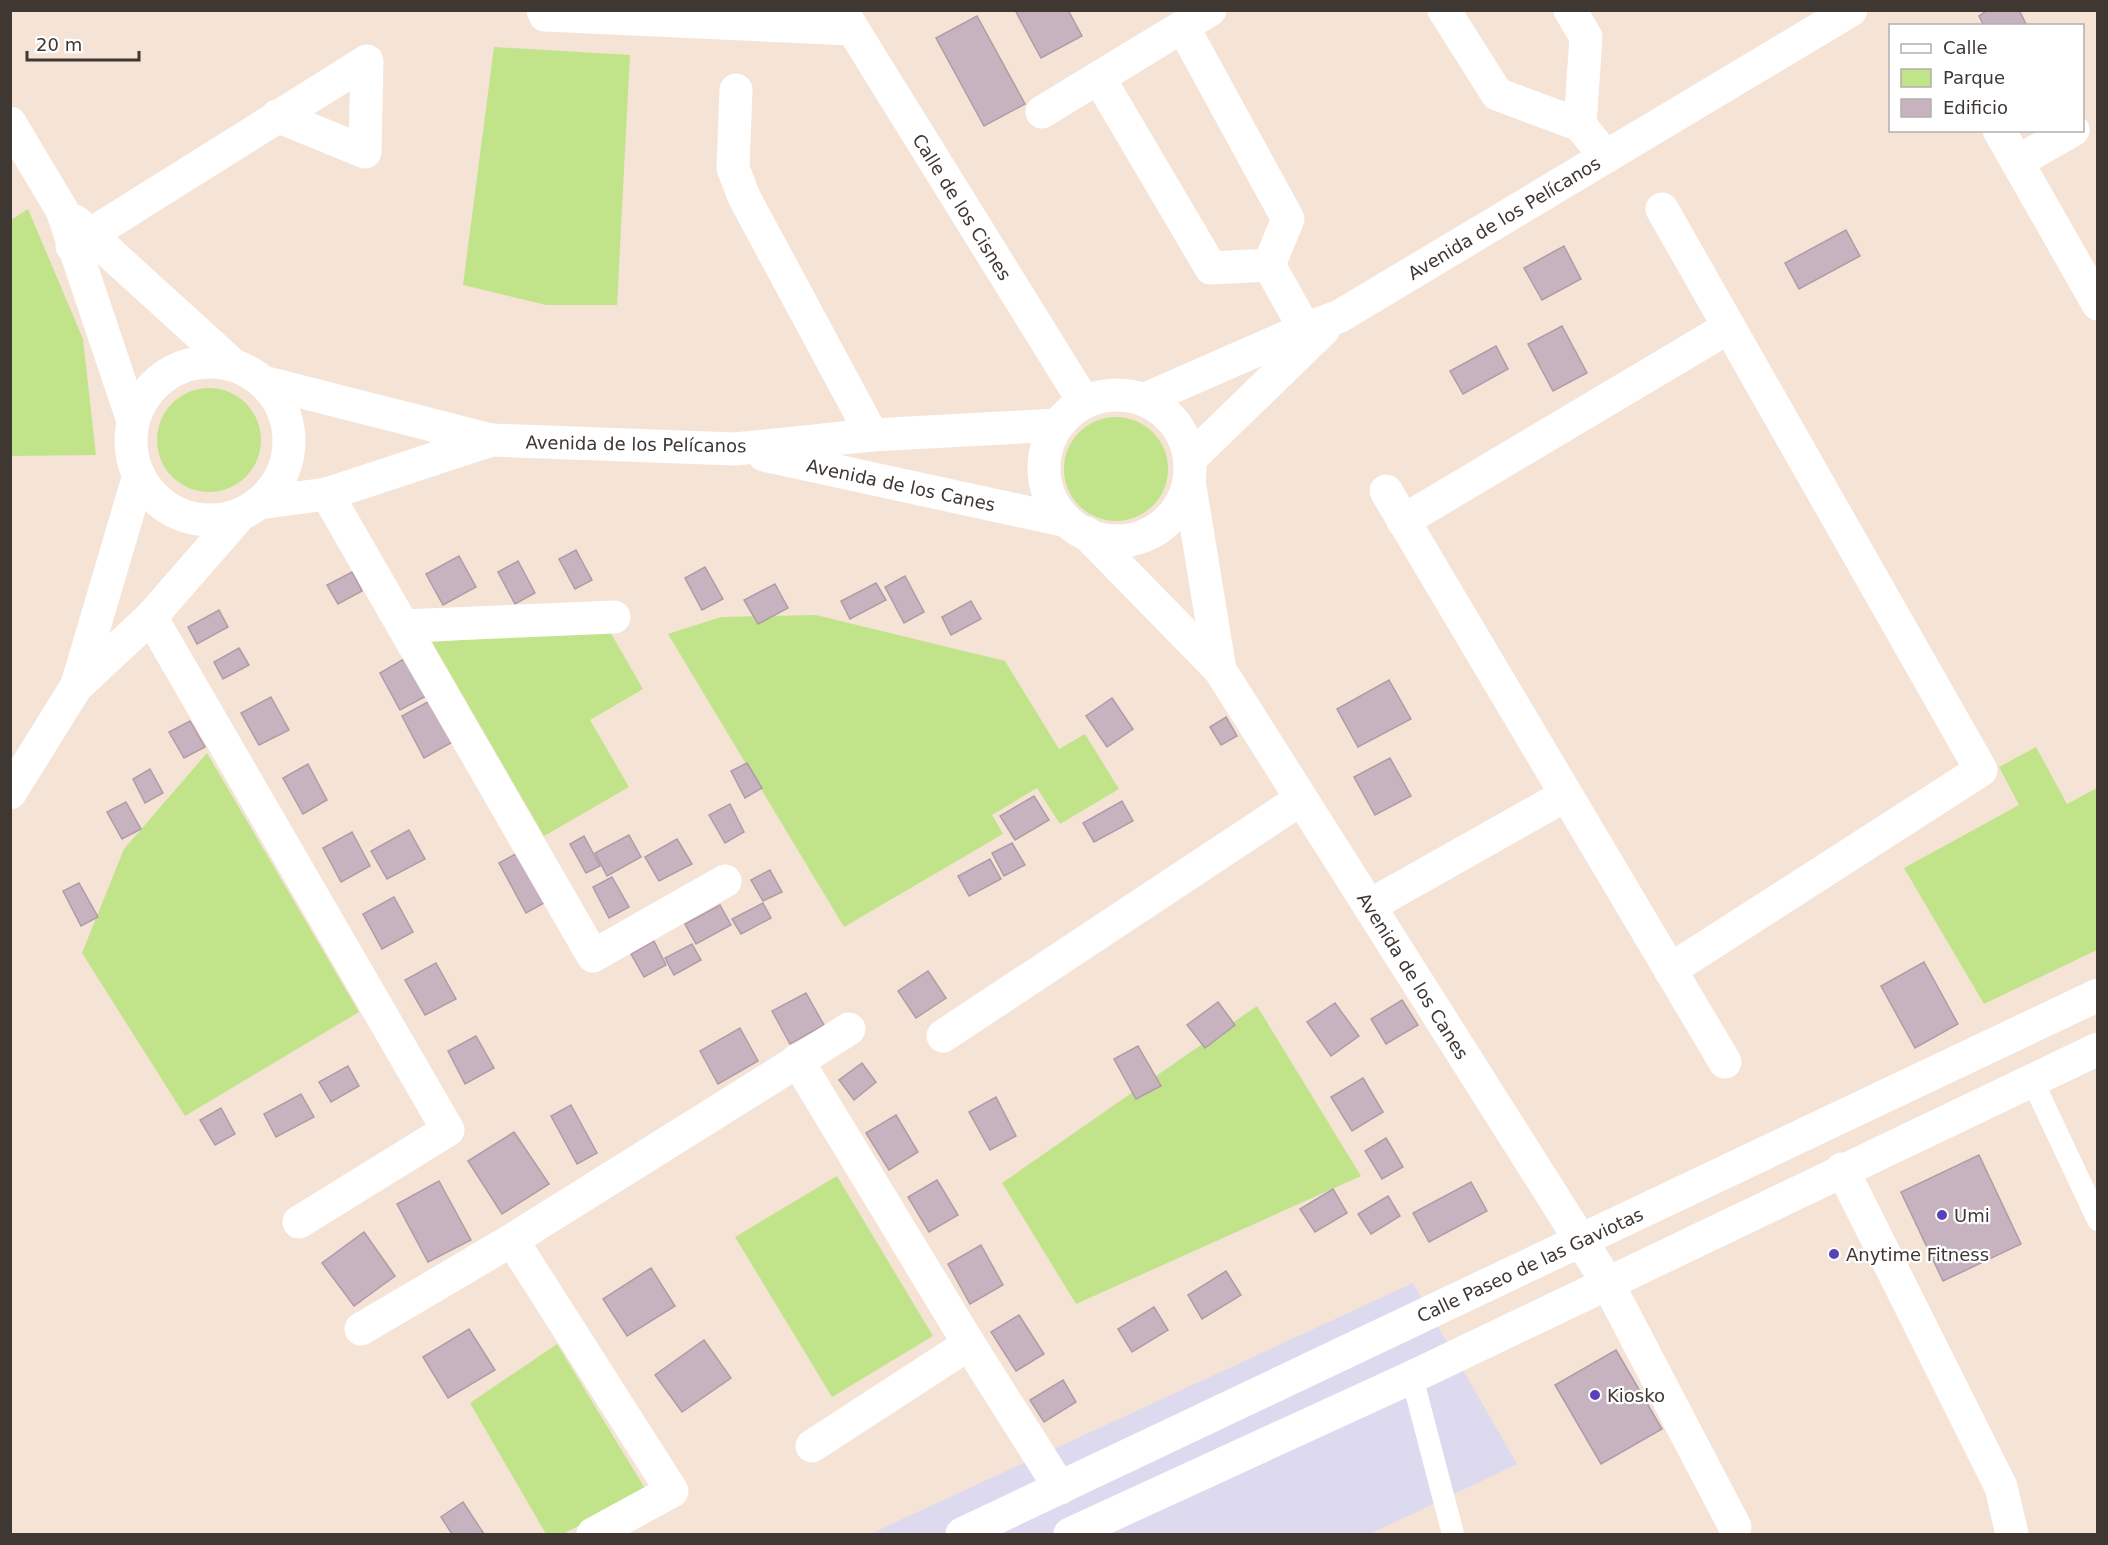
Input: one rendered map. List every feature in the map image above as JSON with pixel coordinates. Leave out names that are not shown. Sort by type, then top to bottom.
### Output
[{"type":"street","points":[[543,10],[545,15],[847,20]]},
{"type":"street","points":[[1042,112],[1210,10]]},
{"type":"street","points":[[1444,10],[1497,94],[1580,125],[1606,157]]},
{"type":"street","points":[[1570,10],[1586,37],[1580,125]]},
{"type":"street","name":"Avenida de los Pelícanos","points":[[1143,400],[1308,334],[1851,10]]},
{"type":"street","name":"Calle de los Cisnes","points":[[847,20],[1084,402]]},
{"type":"street","points":[[1183,27],[1288,219],[1269,265]]},
{"type":"street","points":[[1099,78],[1210,268],[1269,265]]},
{"type":"street","points":[[736,90],[733,168],[744,197],[872,435]]},
{"type":"street","points":[[82,241],[278,116]]},
{"type":"street","points":[[2084,124],[2097,116]]},
{"type":"street","points":[[10,123],[82,241],[133,421]]},
{"type":"street","points":[[2000,132],[2097,304]]},
{"type":"street","points":[[2017,162],[2070,132]]},
{"type":"street","points":[[1662,209],[1981,770],[1670,970]]},
{"type":"street","points":[[10,793],[76,687],[151,617],[250,509],[275,487],[286,466],[290,443],[288,420],[278,399],[263,382],[249,371],[232,364],[82,241]]},
{"type":"street","points":[[1190,470],[1308,334],[1269,265]]},
{"type":"street","points":[[1404,520],[1730,327]]},
{"type":"street","points":[[232,364],[207,362],[182,367],[160,379],[143,398],[133,421],[130,439],[139,475],[152,495],[171,510],[193,518],[216,520],[250,509]]},
{"type":"street","points":[[263,382],[491,440]]},
{"type":"street","points":[[1108,397],[1143,400],[1166,413],[1178,426],[1186,442],[1190,470],[1182,502],[1168,520],[1150,532],[1129,540],[1107,540],[1076,527],[1047,492],[1044,475],[1046,449],[1057,425],[1084,402],[1108,397]]},
{"type":"street","name":"Avenida de los Pelícanos","points":[[250,509],[327,494],[491,440],[735,449],[872,435],[1057,425]]},
{"type":"street","name":"Avenida de los Canes","points":[[735,449],[1076,527],[1220,670],[1581,1240],[1606,1282],[1735,1527]]},
{"type":"street","name":"Avenida de los Canes","points":[[1190,470],[1220,670]]},
{"type":"street","points":[[76,687],[139,475]]},
{"type":"street","points":[[1386,491],[1725,1062]]},
{"type":"street","points":[[327,494],[592,956],[725,881]]},
{"type":"street","points":[[151,617],[448,1130],[299,1222]]},
{"type":"street","points":[[404,626],[614,617]]},
{"type":"street","points":[[1369,906],[1566,795]]},
{"type":"street","points":[[943,1036],[1301,799]]},
{"type":"street","name":"Calle Paseo de las Gaviotas","points":[[963,1534],[2097,995]]},
{"type":"street","points":[[361,1329],[512,1240],[849,1029]]},
{"type":"street","points":[[1070,1534],[1412,1377],[1606,1282],[2097,1049]]},
{"type":"street","points":[[797,1060],[969,1344],[1060,1488]]},
{"type":"street","points":[[1842,1169],[2001,1487],[2012,1534]]},
{"type":"street","points":[[512,1240],[672,1491],[602,1532]]},
{"type":"street","points":[[812,1446],[969,1344]]},
{"type":"lane","points":[[2032,1080],[2097,1220]]},
{"type":"lane","points":[[1412,1377],[1453,1534]]},
{"type":"shaded area","points":[[1413,1283],[1517,1464],[1370,1534],[870,1534]]},
{"type":"green space","points":[[494,47],[630,55],[617,305],[546,305],[463,285]]},
{"type":"green space","points":[[28,209],[83,339],[96,455],[11,456],[11,220]]},
{"type":"green space","points":[[209,388],[229,392],[246,403],[257,420],[261,440],[257,460],[246,477],[229,488],[209,492],[189,488],[172,477],[161,460],[157,440],[161,420],[172,403],[189,392]]},
{"type":"green space","points":[[1116,417],[1136,421],[1153,432],[1164,449],[1168,469],[1164,489],[1153,506],[1136,517],[1116,521],[1096,517],[1079,506],[1068,489],[1064,469],[1068,449],[1079,432],[1096,421]]},
{"type":"green space","points":[[816,615],[1005,661],[1059,749],[1085,734],[1119,789],[1060,824],[1037,788],[992,815],[1003,834],[844,927],[668,634],[721,617]]},
{"type":"green space","points":[[609,630],[643,689],[590,720],[629,787],[544,836],[432,642]]},
{"type":"green space","points":[[2036,747],[2067,804],[2097,788],[2097,950],[1984,1004],[1904,868],[2019,805],[1999,767]]},
{"type":"green space","points":[[207,753],[359,1012],[185,1116],[82,953],[124,849]]},
{"type":"green space","points":[[1257,1006],[1361,1176],[1076,1304],[1002,1183]]},
{"type":"green space","points":[[837,1176],[933,1336],[832,1397],[735,1237]]},
{"type":"green space","points":[[557,1344],[646,1490],[563,1534],[546,1534],[470,1403]]},
{"type":"building","points":[[1015,10],[1068,10],[1082,36],[1041,58]]},
{"type":"building","points":[[1988,10],[2019,10],[2026,24],[1983,24],[1979,16]]},
{"type":"building","points":[[977,16],[1025,104],[984,126],[936,38]]},
{"type":"building","points":[[1846,230],[1860,256],[1799,289],[1785,263]]},
{"type":"building","points":[[1564,246],[1581,279],[1542,300],[1524,268]]},
{"type":"building","points":[[1562,326],[1587,373],[1553,391],[1528,344]]},
{"type":"building","points":[[1496,346],[1508,369],[1463,394],[1450,371]]},
{"type":"building","points":[[576,550],[592,580],[575,589],[559,559]]},
{"type":"building","points":[[459,556],[476,587],[443,605],[426,574]]},
{"type":"building","points":[[518,561],[535,593],[515,604],[498,572]]},
{"type":"building","points":[[705,567],[723,599],[702,610],[685,578]]},
{"type":"building","points":[[352,572],[362,591],[338,604],[327,585]]},
{"type":"building","points":[[905,576],[924,612],[904,623],[885,587]]},
{"type":"building","points":[[876,583],[886,600],[850,619],[841,601]]},
{"type":"building","points":[[775,584],[788,608],[758,624],[744,600]]},
{"type":"building","points":[[971,601],[981,619],[951,635],[942,617]]},
{"type":"building","points":[[219,610],[228,627],[197,644],[188,627]]},
{"type":"building","points":[[239,648],[249,665],[223,679],[214,662]]},
{"type":"building","points":[[409,656],[430,694],[400,710],[380,673]]},
{"type":"building","points":[[1389,680],[1411,719],[1358,747],[1337,709]]},
{"type":"building","points":[[271,697],[289,730],[259,745],[241,713]]},
{"type":"building","points":[[435,698],[458,739],[424,758],[402,716]]},
{"type":"building","points":[[1112,698],[1133,729],[1107,747],[1086,716]]},
{"type":"building","points":[[1226,717],[1237,736],[1221,745],[1210,727]]},
{"type":"building","points":[[190,721],[205,747],[184,758],[169,732]]},
{"type":"building","points":[[1390,758],[1411,796],[1375,815],[1354,777]]},
{"type":"building","points":[[747,763],[762,788],[745,798],[731,771]]},
{"type":"building","points":[[308,764],[327,800],[303,814],[283,778]]},
{"type":"building","points":[[150,769],[163,793],[145,803],[133,779]]},
{"type":"building","points":[[1034,796],[1049,820],[1015,840],[1000,816]]},
{"type":"building","points":[[1122,801],[1133,821],[1094,842],[1083,823]]},
{"type":"building","points":[[126,802],[141,829],[122,839],[107,812]]},
{"type":"building","points":[[730,804],[744,832],[725,843],[709,815]]},
{"type":"building","points":[[409,830],[425,859],[387,879],[371,851]]},
{"type":"building","points":[[352,832],[370,866],[341,882],[323,848]]},
{"type":"building","points":[[629,835],[641,857],[607,876],[595,853]]},
{"type":"building","points":[[584,836],[600,866],[586,873],[570,844]]},
{"type":"building","points":[[677,839],[692,864],[659,881],[645,857]]},
{"type":"building","points":[[1012,843],[1025,865],[1004,876],[992,853]]},
{"type":"building","points":[[527,848],[553,898],[526,913],[499,863]]},
{"type":"building","points":[[990,859],[1001,879],[969,896],[958,876]]},
{"type":"building","points":[[770,870],[782,892],[763,901],[751,880]]},
{"type":"building","points":[[612,877],[629,907],[609,918],[593,887]]},
{"type":"building","points":[[79,883],[98,917],[81,926],[63,891]]},
{"type":"building","points":[[394,897],[413,932],[382,949],[363,914]]},
{"type":"building","points":[[763,903],[771,918],[741,934],[732,919]]},
{"type":"building","points":[[720,905],[731,925],[696,944],[685,924]]},
{"type":"building","points":[[654,941],[666,965],[644,977],[631,954]]},
{"type":"building","points":[[692,944],[701,960],[674,975],[665,958]]},
{"type":"building","points":[[1924,962],[1958,1024],[1915,1048],[1881,986]]},
{"type":"building","points":[[436,963],[456,999],[425,1015],[405,980]]},
{"type":"building","points":[[928,971],[946,998],[916,1018],[898,991]]},
{"type":"building","points":[[806,993],[824,1025],[790,1044],[772,1011]]},
{"type":"building","points":[[1402,1000],[1418,1025],[1386,1044],[1371,1019]]},
{"type":"building","points":[[1218,1002],[1235,1025],[1205,1048],[1187,1025]]},
{"type":"building","points":[[1335,1003],[1359,1036],[1331,1056],[1307,1022]]},
{"type":"building","points":[[740,1028],[758,1061],[718,1084],[700,1051]]},
{"type":"building","points":[[476,1036],[494,1068],[465,1084],[448,1051]]},
{"type":"building","points":[[1138,1046],[1161,1086],[1136,1099],[1114,1059]]},
{"type":"building","points":[[862,1063],[876,1082],[854,1100],[839,1080]]},
{"type":"building","points":[[348,1066],[359,1086],[331,1102],[319,1082]]},
{"type":"building","points":[[1363,1078],[1383,1112],[1352,1131],[1331,1097]]},
{"type":"building","points":[[301,1094],[314,1117],[276,1137],[264,1114]]},
{"type":"building","points":[[996,1097],[1016,1136],[990,1150],[969,1112]]},
{"type":"building","points":[[571,1105],[597,1153],[577,1164],[551,1116]]},
{"type":"building","points":[[221,1108],[235,1134],[215,1145],[200,1120]]},
{"type":"building","points":[[896,1115],[918,1152],[889,1170],[866,1133]]},
{"type":"building","points":[[514,1132],[549,1184],[502,1214],[468,1161]]},
{"type":"building","points":[[1386,1138],[1403,1167],[1382,1179],[1365,1151]]},
{"type":"building","points":[[1979,1155],[2021,1244],[1943,1281],[1901,1192]]},
{"type":"building","points":[[937,1180],[958,1215],[929,1232],[908,1197]]},
{"type":"building","points":[[439,1181],[471,1240],[428,1262],[397,1204]]},
{"type":"building","points":[[1471,1182],[1487,1211],[1429,1242],[1413,1213]]},
{"type":"building","points":[[1333,1189],[1347,1213],[1315,1232],[1300,1209]]},
{"type":"building","points":[[1388,1196],[1400,1216],[1371,1234],[1358,1214]]},
{"type":"building","points":[[364,1232],[395,1276],[354,1306],[322,1263]]},
{"type":"building","points":[[981,1245],[1003,1285],[970,1304],[948,1264]]},
{"type":"building","points":[[651,1268],[675,1306],[627,1336],[603,1299]]},
{"type":"building","points":[[1226,1271],[1241,1295],[1202,1319],[1188,1295]]},
{"type":"building","points":[[1154,1307],[1168,1330],[1132,1352],[1118,1329]]},
{"type":"building","points":[[1019,1315],[1044,1354],[1016,1371],[991,1332]]},
{"type":"building","points":[[469,1329],[495,1370],[448,1398],[423,1357]]},
{"type":"building","points":[[704,1340],[731,1378],[682,1412],[655,1375]]},
{"type":"building","points":[[1616,1350],[1662,1429],[1601,1464],[1555,1385]]},
{"type":"building","points":[[1063,1380],[1076,1402],[1044,1422],[1030,1400]]},
{"type":"building","points":[[463,1502],[484,1534],[452,1534],[441,1517]]},
{"type":"place","name":"Umi","points":[[1942,1215]]},
{"type":"place","name":"Anytime Fitness","points":[[1834,1254]]},
{"type":"place","name":"Kiosko","points":[[1595,1395]]}]
